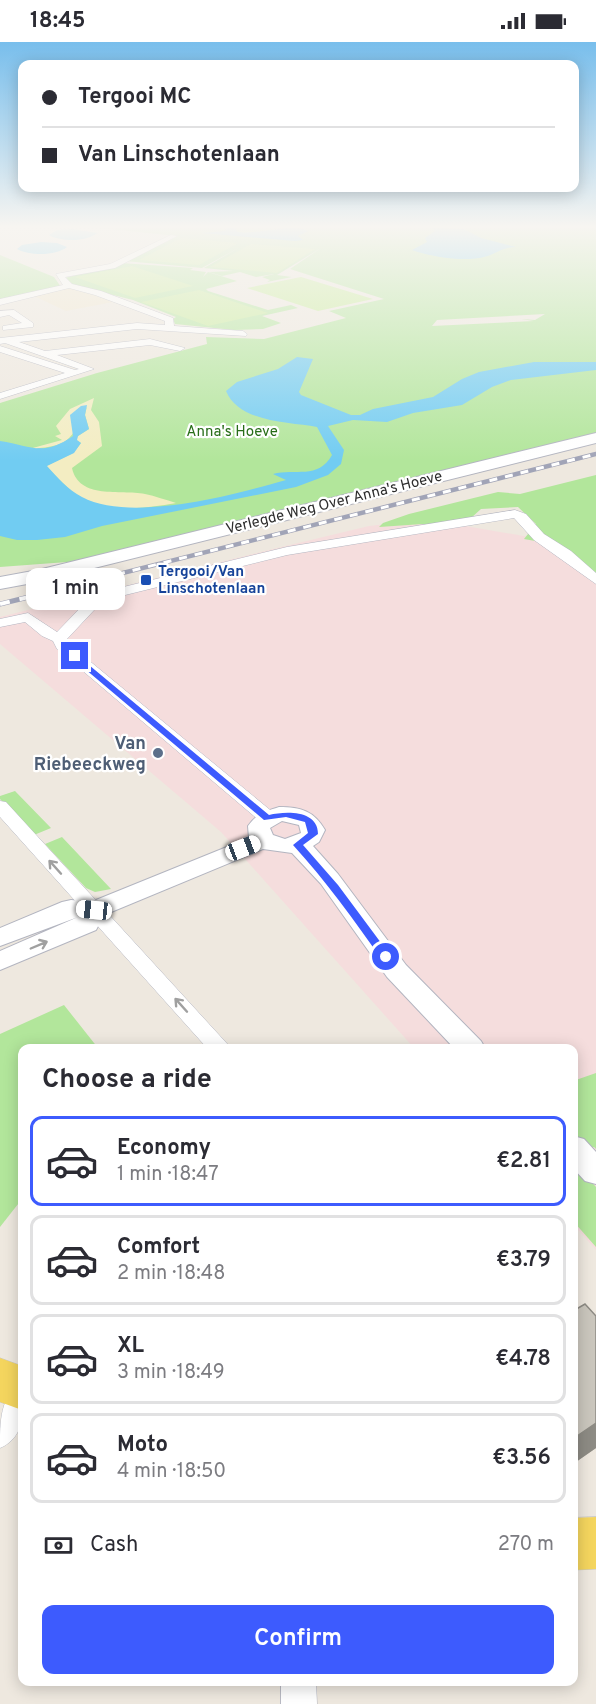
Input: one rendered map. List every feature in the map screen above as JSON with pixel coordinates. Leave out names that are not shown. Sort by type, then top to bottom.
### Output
[{"type":"main road","name":"Verlegde Weg Over Anna's Hoeve","points":[[0,583],[596,438]]},
{"type":"main road","name":"Verlegde Weg Over Anna's Hoeve","points":[[0,573],[72,566]]},
{"type":"main road","points":[[0,1380],[18,1387]]},
{"type":"street","points":[[131,306],[170,320],[164,327]]},
{"type":"street","points":[[0,314],[11,312],[30,325],[0,328]]},
{"type":"street","points":[[2,342],[164,327],[243,334]]},
{"type":"street","points":[[0,396],[89,369],[2,342]]},
{"type":"street","points":[[2,342],[75,373]]},
{"type":"street","points":[[41,353],[150,342],[180,348]]},
{"type":"street","points":[[59,638],[92,604],[108,595],[287,551],[507,515],[522,517],[538,537],[572,558],[596,580]]},
{"type":"street","points":[[0,623],[28,617],[47,633],[59,638],[62,646],[266,829],[279,846],[297,845],[313,834],[313,827],[309,820],[286,814],[266,829],[94,910],[71,908],[0,938]]},
{"type":"street","points":[[0,806],[216,1044]]},
{"type":"street","points":[[297,845],[308,854],[335,887],[398,973],[467,1044]]},
{"type":"street","points":[[0,961],[87,924],[94,910]]},
{"type":"street","points":[[578,1153],[596,1172]]},
{"type":"street","points":[[0,1433],[18,1404]]},
{"type":"street","points":[[298,1686],[299,1704]]},
{"type":"shaded area","points":[[54,306],[94,306],[66,311]]},
{"type":"shaded area","points":[[396,523],[448,523],[553,541],[596,563],[596,1250],[578,1230],[578,1044],[410,1044],[221,832],[0,644],[0,617],[369,526]]},
{"type":"green space","points":[[147,306],[254,306],[268,310],[288,306],[298,308],[262,316],[281,323],[263,329],[234,330],[175,324],[173,319],[176,317]]},
{"type":"green space","points":[[151,306],[246,306],[268,313],[208,326]]},
{"type":"green space","points":[[301,306],[343,306],[318,311]]},
{"type":"green space","name":"Anna's Hoeve","points":[[354,306],[596,306],[596,435],[81,561],[0,567],[0,403],[97,373],[207,344],[206,337],[264,339],[346,318],[329,311]],"holes":[[[545,314],[535,320],[521,319],[534,321],[432,326],[437,320]]]},
{"type":"green space","points":[[596,475],[596,576],[552,544],[524,539],[536,524],[518,507],[481,509],[461,527],[423,524],[379,527],[383,523],[409,514],[498,492],[520,494]]},
{"type":"green space","points":[[15,791],[51,828],[34,835],[0,799],[0,796]]},
{"type":"green space","points":[[62,837],[111,889],[95,892],[86,888],[45,844]]},
{"type":"green space","points":[[64,1005],[95,1044],[18,1044],[18,1204],[0,1227],[0,1034]]},
{"type":"green space","points":[[596,1073],[596,1149],[594,1147],[587,1150],[578,1141],[578,1079]]},
{"type":"green space","points":[[578,1167],[596,1187],[596,1247],[578,1227]]},
{"type":"sand","points":[[94,398],[91,410],[99,422],[102,446],[72,468],[76,478],[83,485],[92,489],[145,494],[176,503],[137,508],[98,504],[74,493],[46,466],[73,453],[81,443],[76,440],[78,436],[89,429],[85,415],[87,406],[77,427],[67,440],[53,446],[29,449],[62,440],[55,436],[61,434],[56,426],[70,409]]},
{"type":"water","points":[[297,357],[313,359],[299,392],[301,395],[351,415],[360,415],[373,409],[433,397],[462,379],[479,372],[534,362],[596,362],[596,370],[511,380],[492,387],[462,405],[413,413],[387,422],[353,420],[328,426],[344,450],[341,464],[328,475],[296,487],[102,526],[65,537],[17,540],[0,536],[0,441],[37,448],[53,446],[73,436],[70,415],[81,406],[87,405],[85,415],[89,429],[78,436],[77,440],[81,443],[74,453],[47,466],[77,494],[103,504],[154,507],[183,504],[239,493],[286,480],[273,474],[306,472],[320,468],[332,455],[317,427],[280,422],[253,415],[233,402],[226,391],[237,382],[278,369]]},
{"type":"building","points":[[585,1304],[596,1316],[596,1423],[578,1435],[578,1308]]},
{"type":"railway","points":[[55,590],[596,454]]},
{"type":"railway","points":[[0,604],[61,589]]},
{"type":"place","name":"Tergooi/Van Linschotenlaan","points":[[146,580]]},
{"type":"place","name":"Van Riebeeckweg","points":[[158,753]]},
{"type":"route","points":[[75,656],[267,818],[279,814],[293,814],[309,820],[314,830],[313,834],[302,844],[297,845],[308,854],[335,887],[386,957]]}]
